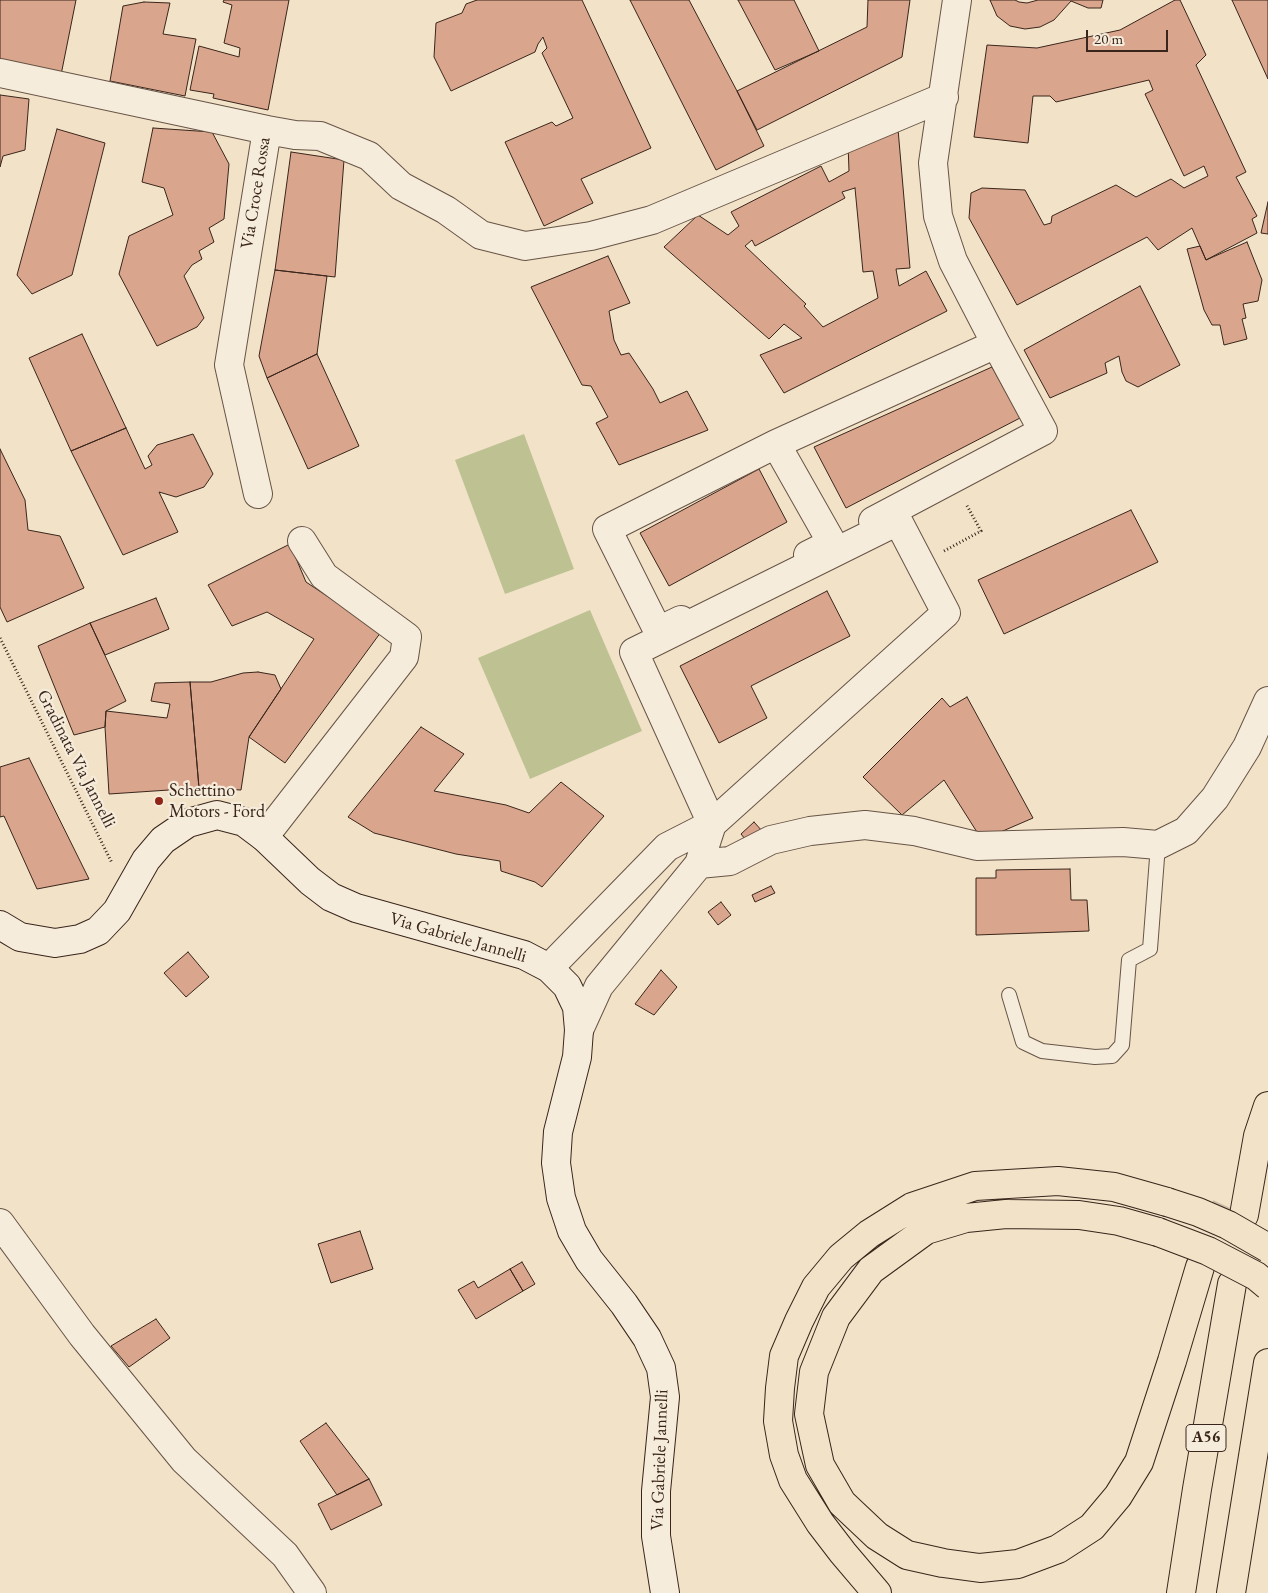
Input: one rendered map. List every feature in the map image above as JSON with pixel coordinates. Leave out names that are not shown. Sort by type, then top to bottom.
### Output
[{"type":"highway","points":[[1235,1211],[1268,1106]]},
{"type":"highway","points":[[877,1593],[820,1523],[793,1480],[784,1455],[778,1421],[784,1356],[798,1321],[816,1287],[841,1258],[869,1234],[912,1207],[975,1186],[1058,1181],[1114,1187],[1167,1202],[1198,1212],[1228,1225],[1268,1248]]},
{"type":"highway","points":[[1200,1267],[1172,1361],[1138,1462],[1118,1496],[1092,1527],[1058,1549],[1018,1564],[980,1568],[943,1563],[907,1555],[877,1536],[842,1503],[820,1466],[810,1414],[814,1372],[836,1317],[871,1270],[926,1230],[966,1218],[1006,1214],[1080,1215],[1119,1221],[1158,1232],[1208,1251],[1256,1276],[1268,1286]]},
{"type":"highway","name":"A56","points":[[1181,1593],[1232,1284]]},
{"type":"highway","points":[[1231,1593],[1268,1363]]},
{"type":"street","points":[[957,0],[933,163],[938,216],[953,261],[1043,431],[832,543],[658,632],[607,529],[776,444],[996,344]]},
{"type":"street","name":"Via Croce Rossa","points":[[0,73],[267,130],[229,365],[258,494]]},
{"type":"street","points":[[267,130],[320,136],[369,156],[401,186],[446,210],[481,235],[525,246],[591,236],[652,220],[944,97]]},
{"type":"street","points":[[776,444],[832,543]]},
{"type":"street","points":[[548,968],[667,847],[712,824],[946,613],[898,520],[634,652],[712,824],[699,864],[598,986],[579,1030]]},
{"type":"street","points":[[264,837],[404,657],[407,637],[324,576],[302,540]]},
{"type":"street","points":[[699,864],[730,861],[771,840],[810,831],[865,825],[914,831],[977,846],[1123,842],[1158,845],[1186,831],[1215,798],[1247,747],[1268,701]]},
{"type":"street","name":"Via Gabriele Jannelli","points":[[0,925],[20,937],[55,943],[80,939],[98,931],[117,911],[146,860],[163,840],[188,823],[217,815],[244,822],[264,837],[310,881],[339,901],[356,908],[524,955],[548,968],[567,986],[577,1007],[579,1030],[577,1057],[558,1132],[556,1163],[561,1198],[572,1231],[589,1260],[624,1304],[647,1338],[661,1368],[665,1397],[656,1492],[656,1536],[665,1593]]},
{"type":"street","points":[[1,1227],[82,1335],[184,1460],[285,1556],[312,1593]]},
{"type":"lane","points":[[1009,995],[1023,1042],[1042,1051],[1095,1057],[1112,1056],[1122,1045],[1129,960],[1150,949],[1158,845]]},
{"type":"path","points":[[921,562],[981,531],[953,479]]},
{"type":"path","name":"Gradinata Via Jannelli","points":[[0,638],[127,892]]},
{"type":"green space","points":[[524,434],[574,569],[505,594],[455,460]]},
{"type":"green space","points":[[590,610],[642,731],[530,779],[478,658]]},
{"type":"building","points":[[0,0],[76,0],[61,75],[0,62]]},
{"type":"building","points":[[224,0],[289,0],[268,110],[213,98],[214,94],[190,90],[199,46],[239,57],[240,48],[224,43],[232,5],[223,2]]},
{"type":"building","points":[[477,0],[582,0],[651,148],[581,179],[593,203],[544,226],[505,142],[552,122],[556,126],[573,118],[542,53],[547,48],[543,37],[535,52],[451,91],[434,57],[436,23],[462,13],[466,4]]},
{"type":"building","points":[[630,0],[689,0],[764,146],[716,170]]},
{"type":"building","points":[[738,0],[794,0],[819,51],[775,70]]},
{"type":"building","points":[[868,0],[910,0],[902,57],[757,130],[737,91],[867,27]]},
{"type":"building","points":[[990,0],[1015,0],[1027,3],[1038,0],[1103,0],[1101,8],[1088,8],[1071,1],[1054,20],[1040,27],[1025,29],[1010,26],[997,16]]},
{"type":"building","points":[[1175,0],[1180,0],[1206,55],[1196,65],[1246,172],[1236,177],[1257,216],[1252,219],[1257,233],[1206,260],[1192,228],[1158,250],[1147,237],[1017,305],[969,218],[971,193],[982,188],[1025,190],[1044,225],[1051,223],[1052,216],[1116,185],[1136,197],[1171,179],[1184,188],[1208,176],[1204,166],[1184,176],[1145,94],[1153,90],[1149,80],[1056,102],[1050,96],[1033,96],[1028,143],[974,137],[987,45],[1037,48],[1120,30]]},
{"type":"building","points":[[1232,0],[1268,0],[1268,79]]},
{"type":"building","points":[[144,2],[170,3],[163,34],[196,39],[185,96],[110,81],[123,6]]},
{"type":"building","points":[[0,95],[29,99],[25,150],[3,156],[0,167]]},
{"type":"building","points":[[153,128],[212,132],[229,164],[224,219],[209,228],[214,242],[199,251],[202,259],[192,265],[184,276],[204,318],[197,327],[157,346],[119,274],[129,236],[173,215],[164,188],[142,182]]},
{"type":"building","points":[[57,129],[105,143],[72,275],[32,294],[17,275]]},
{"type":"building","points":[[898,129],[910,268],[896,269],[899,286],[926,271],[947,311],[784,393],[760,355],[802,338],[784,324],[769,339],[664,247],[698,215],[728,235],[739,226],[731,212],[821,166],[829,182],[849,171],[848,144]],"holes":[[[855,188],[863,272],[873,271],[878,298],[823,327],[804,306],[806,304],[745,246],[752,240],[755,246],[845,198],[842,192]]]},
{"type":"building","points":[[291,152],[344,160],[335,277],[275,270]]},
{"type":"building","points":[[1268,202],[1268,234],[1261,233]]},
{"type":"building","points":[[1247,242],[1262,280],[1258,301],[1243,304],[1246,318],[1242,319],[1247,339],[1224,345],[1220,325],[1212,325],[1204,310],[1187,249],[1200,246],[1206,260]]},
{"type":"building","points":[[608,256],[630,303],[609,311],[614,340],[621,355],[629,353],[660,403],[687,391],[708,430],[619,465],[596,423],[608,417],[591,386],[582,385],[531,287]]},
{"type":"building","points":[[275,270],[327,276],[317,354],[267,378],[259,356]]},
{"type":"building","points":[[1140,286],[1180,365],[1138,387],[1126,381],[1119,356],[1105,363],[1107,373],[1050,398],[1024,350]]},
{"type":"building","points":[[82,334],[126,428],[71,451],[29,358]]},
{"type":"building","points":[[317,354],[359,446],[308,469],[267,378]]},
{"type":"building","points":[[992,367],[1020,418],[846,508],[814,447]]},
{"type":"building","points":[[126,428],[145,469],[152,465],[148,456],[157,445],[193,434],[213,474],[204,487],[176,497],[159,492],[178,532],[123,555],[71,451]]},
{"type":"building","points":[[0,449],[25,500],[28,530],[60,536],[84,588],[7,622],[0,607]]},
{"type":"building","points":[[759,469],[787,522],[669,586],[640,533]]},
{"type":"building","points":[[1131,510],[1158,562],[1004,634],[978,580]]},
{"type":"building","points":[[290,544],[306,582],[381,632],[285,763],[249,737],[314,639],[267,612],[232,626],[208,585]]},
{"type":"building","points":[[827,591],[850,636],[751,686],[767,718],[719,743],[680,666]]},
{"type":"building","points":[[156,598],[169,629],[105,655],[90,623]]},
{"type":"building","points":[[90,623],[126,701],[106,711],[105,727],[74,735],[38,646]]},
{"type":"building","points":[[258,672],[275,675],[281,689],[249,737],[241,790],[199,788],[190,682],[211,682],[243,673]]},
{"type":"building","points":[[190,682],[199,788],[109,794],[105,727],[106,711],[167,718],[170,704],[151,701],[155,683]]},
{"type":"building","points":[[967,697],[1033,818],[982,840],[944,780],[902,815],[863,777],[942,698],[950,707]]},
{"type":"building","points":[[421,727],[464,754],[434,791],[506,805],[529,813],[561,782],[604,816],[542,887],[535,882],[501,871],[500,861],[456,854],[374,833],[348,817]]},
{"type":"building","points":[[29,758],[89,879],[37,889],[4,816],[0,817],[0,767]]},
{"type":"building","points":[[754,822],[763,832],[749,844],[741,834]]},
{"type":"building","points":[[1070,869],[1071,900],[1087,900],[1089,931],[976,935],[976,878],[996,878],[996,870]]},
{"type":"building","points":[[771,886],[775,893],[755,902],[752,895]]},
{"type":"building","points":[[721,902],[731,915],[718,925],[708,912]]},
{"type":"building","points":[[188,952],[209,977],[186,997],[164,973]]},
{"type":"building","points":[[661,970],[677,987],[654,1015],[635,1004]]},
{"type":"building","points":[[360,1231],[373,1269],[331,1283],[318,1244]]},
{"type":"building","points":[[522,1262],[535,1284],[523,1291],[510,1269]]},
{"type":"building","points":[[510,1269],[523,1291],[476,1319],[458,1290],[474,1281],[478,1288]]},
{"type":"building","points":[[156,1319],[170,1338],[129,1367],[111,1346]]},
{"type":"building","points":[[326,1423],[369,1479],[337,1495],[300,1441]]},
{"type":"building","points":[[369,1479],[382,1505],[331,1530],[318,1504]]},
{"type":"tunnel","points":[[1200,1267],[1226,1206]]},
{"type":"place","name":"Schettino Motors - Ford","points":[[159,801]]}]
